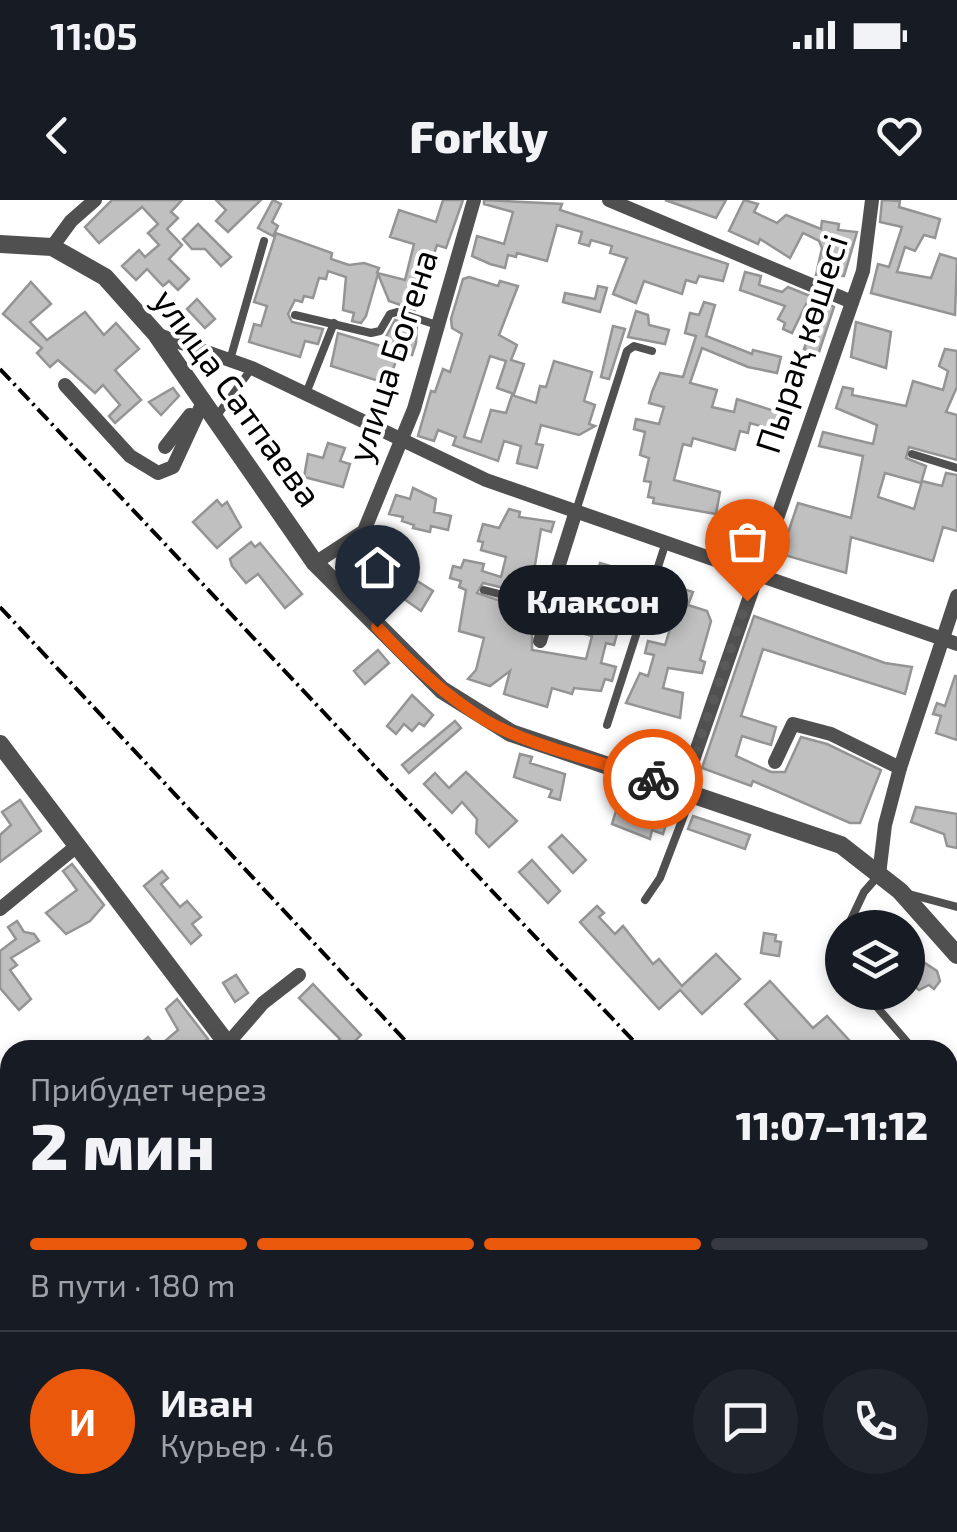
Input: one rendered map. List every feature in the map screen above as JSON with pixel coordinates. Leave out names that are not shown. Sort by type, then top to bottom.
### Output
[{"type":"street","points":[[52,247],[71,221],[96,200]]},
{"type":"street","name":"улица Богена","points":[[314,563],[364,531],[400,442],[474,200]]},
{"type":"street","points":[[609,200],[852,302]]},
{"type":"street","name":"Пырақ көшесі","points":[[688,790],[756,574],[852,302],[870,239],[872,200]]},
{"type":"street","name":"улица Сатпаева","points":[[0,244],[52,247],[106,277],[156,334],[314,563],[412,665],[484,720],[511,733],[841,845],[900,892],[957,954]]},
{"type":"street","points":[[156,334],[252,368],[486,480],[957,644]]},
{"type":"street","points":[[65,385],[145,469],[168,473],[173,448]]},
{"type":"street","points":[[145,469],[173,448],[204,400]]},
{"type":"street","points":[[540,642],[576,510]]},
{"type":"street","points":[[880,875],[885,825],[900,768],[957,596]]},
{"type":"street","points":[[775,762],[794,724],[831,734],[900,768]]},
{"type":"street","points":[[0,744],[221,1040]]},
{"type":"street","points":[[0,909],[78,845]]},
{"type":"street","points":[[233,1040],[263,1003],[299,976]]},
{"type":"lane","points":[[230,360],[264,242]]},
{"type":"lane","points":[[295,315],[371,333],[380,331],[390,314],[397,312],[436,325]]},
{"type":"lane","points":[[305,396],[334,323]]},
{"type":"lane","points":[[576,510],[627,351],[634,346],[652,351]]},
{"type":"lane","points":[[216,417],[252,368]]},
{"type":"lane","points":[[912,454],[957,468]]},
{"type":"lane","points":[[606,725],[666,542]]},
{"type":"lane","points":[[484,590],[637,631]]},
{"type":"lane","points":[[645,900],[660,878],[688,790]]},
{"type":"lane","points":[[856,910],[864,892],[880,875]]},
{"type":"lane","points":[[900,892],[957,907]]},
{"type":"lane","points":[[880,1010],[905,1040]]},
{"type":"building","points":[[112,200],[182,200],[171,212],[178,218],[167,229],[182,245],[169,259],[189,279],[178,290],[169,281],[163,286],[147,269],[136,280],[122,266],[139,250],[145,257],[159,245],[148,233],[158,224],[142,207],[99,243],[85,227]]},
{"type":"building","points":[[216,200],[261,200],[228,232],[216,221],[226,210]]},
{"type":"building","points":[[273,200],[281,204],[272,222],[278,226],[273,236],[258,228]]},
{"type":"building","points":[[443,200],[463,200],[446,248],[437,245],[415,310],[389,301],[378,274],[366,316],[361,323],[352,321],[354,313],[343,310],[346,277],[328,271],[326,279],[319,278],[313,298],[295,300],[288,314],[292,322],[323,329],[318,344],[305,341],[300,357],[249,342],[254,324],[261,326],[267,306],[254,302],[276,233],[332,253],[331,259],[349,265],[364,263],[379,268],[377,273],[405,280],[414,244],[390,237],[399,210],[436,222]]},
{"type":"building","points":[[484,200],[562,204],[560,210],[728,264],[723,281],[699,276],[696,283],[686,280],[682,294],[644,281],[636,303],[613,294],[627,258],[610,253],[612,246],[591,240],[589,246],[579,243],[582,232],[557,225],[547,261],[517,253],[516,257],[508,255],[505,268],[490,264],[472,256],[477,236],[504,244],[513,212],[484,204]]},
{"type":"building","points":[[665,200],[726,200],[716,218]]},
{"type":"building","points":[[744,200],[758,204],[754,212],[777,223],[786,215],[821,229],[822,221],[839,224],[838,230],[857,232],[844,276],[816,275],[822,248],[819,241],[803,233],[790,258],[760,239],[758,244],[729,231]]},
{"type":"building","points":[[882,200],[900,201],[899,207],[940,219],[935,238],[924,235],[915,251],[905,247],[897,272],[931,278],[940,254],[957,259],[955,315],[871,293],[878,264],[889,267],[902,227],[880,222]]},
{"type":"building","points":[[198,224],[231,257],[221,266],[205,249],[192,249],[183,239]]},
{"type":"building","points":[[745,272],[761,276],[759,285],[782,292],[788,287],[810,296],[792,333],[783,329],[785,323],[778,319],[785,306],[740,290]]},
{"type":"building","points":[[469,277],[498,286],[500,281],[518,286],[499,335],[517,345],[511,360],[524,364],[514,394],[497,388],[506,361],[490,356],[464,437],[481,442],[491,410],[506,413],[512,395],[536,403],[540,386],[546,387],[554,361],[592,372],[584,401],[595,405],[589,424],[595,426],[579,435],[541,425],[536,444],[543,445],[537,468],[517,463],[521,446],[504,441],[498,461],[453,445],[456,437],[438,430],[434,441],[418,436],[431,391],[435,392],[443,369],[450,372],[462,334],[452,328],[451,319],[463,279]]},
{"type":"building","points":[[31,282],[51,304],[30,322],[47,340],[85,312],[104,335],[116,323],[139,349],[115,370],[141,400],[115,423],[109,416],[120,405],[103,385],[95,393],[58,360],[50,367],[37,353],[42,348],[3,314]]},
{"type":"building","points":[[598,286],[607,288],[600,312],[563,302],[565,293],[595,299]]},
{"type":"building","points":[[197,299],[215,319],[205,328],[187,309]]},
{"type":"building","points":[[820,300],[834,307],[818,355],[804,349]]},
{"type":"building","points":[[704,302],[715,305],[706,336],[752,354],[753,350],[781,357],[777,373],[748,367],[702,348],[690,383],[717,390],[712,407],[734,412],[737,399],[787,415],[782,432],[750,423],[748,433],[740,431],[735,450],[693,438],[691,446],[683,444],[674,480],[720,492],[716,514],[653,503],[654,498],[648,497],[651,482],[644,481],[649,458],[640,455],[645,432],[634,429],[636,419],[659,424],[664,407],[649,403],[652,392],[660,373],[683,377],[696,336],[685,333],[690,313],[699,315]]},
{"type":"building","points":[[636,311],[648,315],[649,325],[669,330],[665,344],[628,337]]},
{"type":"building","points":[[395,320],[417,327],[416,343],[412,355],[399,352],[388,384],[331,366],[338,333],[381,346]]},
{"type":"building","points":[[856,322],[891,332],[886,368],[851,357]]},
{"type":"building","points":[[613,326],[625,329],[609,379],[601,377]]},
{"type":"building","points":[[945,349],[957,351],[957,387],[946,412],[957,415],[957,460],[909,447],[906,458],[926,466],[921,483],[885,473],[878,497],[914,509],[922,481],[942,486],[946,473],[957,475],[957,531],[943,527],[933,561],[851,537],[846,573],[781,554],[798,503],[851,518],[863,456],[819,446],[823,432],[873,444],[877,425],[836,408],[843,387],[853,389],[852,395],[906,406],[913,381],[943,390],[948,371],[939,366]]},
{"type":"building","points":[[173,388],[179,396],[161,415],[149,402]]},
{"type":"building","points":[[328,443],[345,448],[340,461],[350,464],[343,487],[304,477],[308,454],[323,458]]},
{"type":"building","points":[[413,488],[436,499],[434,512],[451,516],[448,530],[431,526],[430,532],[413,528],[414,525],[402,521],[403,517],[389,514],[396,495],[410,499]]},
{"type":"building","points":[[217,500],[222,506],[227,502],[241,527],[217,548],[193,522]]},
{"type":"building","points":[[509,509],[520,512],[519,517],[554,522],[551,532],[541,529],[533,577],[517,573],[512,590],[483,583],[477,593],[522,608],[516,627],[532,631],[532,650],[586,659],[592,636],[556,626],[558,618],[617,634],[614,645],[606,643],[601,663],[616,667],[612,681],[605,679],[601,691],[574,688],[572,694],[552,688],[547,707],[504,694],[510,671],[490,686],[468,679],[476,670],[484,638],[459,631],[466,590],[459,587],[461,581],[450,578],[453,566],[461,568],[464,560],[484,564],[482,571],[501,577],[506,557],[481,550],[483,542],[478,541],[483,524],[499,528]]},
{"type":"building","points":[[251,542],[255,547],[260,543],[302,594],[285,608],[258,574],[246,583],[232,566],[230,559]]},
{"type":"building","points":[[387,562],[433,591],[421,611],[377,580]]},
{"type":"building","points":[[600,563],[614,567],[611,577],[633,590],[627,612],[559,602],[569,572],[595,578]]},
{"type":"building","points":[[661,582],[693,592],[688,605],[707,611],[711,621],[700,660],[705,662],[702,673],[668,668],[663,688],[683,693],[680,718],[626,703],[640,673],[648,676],[654,655],[645,653],[648,641],[665,645],[670,629],[648,623]]},
{"type":"building","points":[[754,616],[885,663],[912,667],[905,694],[763,649],[741,716],[776,727],[771,745],[742,736],[736,756],[771,772],[785,772],[801,737],[827,744],[881,770],[860,823],[850,823],[753,781],[751,786],[702,768]]},
{"type":"building","points":[[378,650],[389,663],[365,684],[354,671]]},
{"type":"building","points":[[955,676],[957,740],[936,733],[941,716],[933,714],[937,703],[945,706]]},
{"type":"building","points":[[412,695],[433,715],[424,726],[419,723],[412,731],[404,724],[396,734],[387,726]]},
{"type":"building","points":[[455,721],[461,728],[409,773],[402,765]]},
{"type":"building","points":[[520,754],[532,757],[530,763],[565,774],[560,800],[549,797],[552,790],[514,777]]},
{"type":"building","points":[[466,772],[517,821],[489,847],[476,833],[477,819],[462,802],[452,813],[424,784],[435,773],[449,788]]},
{"type":"building","points":[[620,798],[670,811],[663,834],[652,830],[650,839],[612,824]]},
{"type":"building","points":[[20,800],[41,831],[0,862],[0,835],[11,825],[2,812]]},
{"type":"building","points":[[916,807],[957,814],[957,848],[947,846],[944,834],[911,822]]},
{"type":"building","points":[[693,816],[750,835],[745,849],[688,829]]},
{"type":"building","points":[[562,835],[586,860],[573,873],[549,847]]},
{"type":"building","points":[[532,860],[560,891],[548,903],[519,872]]},
{"type":"building","points":[[72,864],[104,905],[90,921],[66,934],[46,913],[77,890],[63,871]]},
{"type":"building","points":[[162,871],[168,878],[161,884],[180,907],[187,901],[201,917],[192,924],[201,935],[191,944],[144,886]]},
{"type":"building","points":[[597,906],[604,913],[599,917],[615,934],[623,926],[653,964],[659,959],[682,986],[716,954],[740,979],[702,1014],[680,990],[659,1009],[580,922]]},
{"type":"building","points":[[17,921],[24,932],[34,934],[39,941],[11,958],[17,965],[10,970],[31,999],[19,1010],[0,988],[0,951],[16,939],[8,927]]},
{"type":"building","points":[[764,933],[776,935],[775,941],[781,942],[779,956],[761,953]]},
{"type":"building","points":[[925,963],[937,971],[940,981],[934,989],[925,987]]},
{"type":"building","points":[[236,975],[248,993],[235,1002],[223,983]]},
{"type":"building","points":[[770,981],[813,1028],[827,1016],[849,1040],[778,1040],[745,1004]]},
{"type":"building","points":[[313,984],[361,1035],[356,1040],[339,1040],[299,998]]},
{"type":"building","points":[[177,999],[208,1039],[166,1040],[178,1030],[166,1009]]},
{"type":"railway","points":[[0,369],[633,1040]]},
{"type":"railway","points":[[0,607],[405,1040]]},
{"type":"way so far","points":[[653,779],[683,789],[747,601]]},
{"type":"place","name":"Клаксон","points":[[747,601]]},
{"type":"route","points":[[377,627],[412,665],[484,720],[511,733],[653,779]]}]
